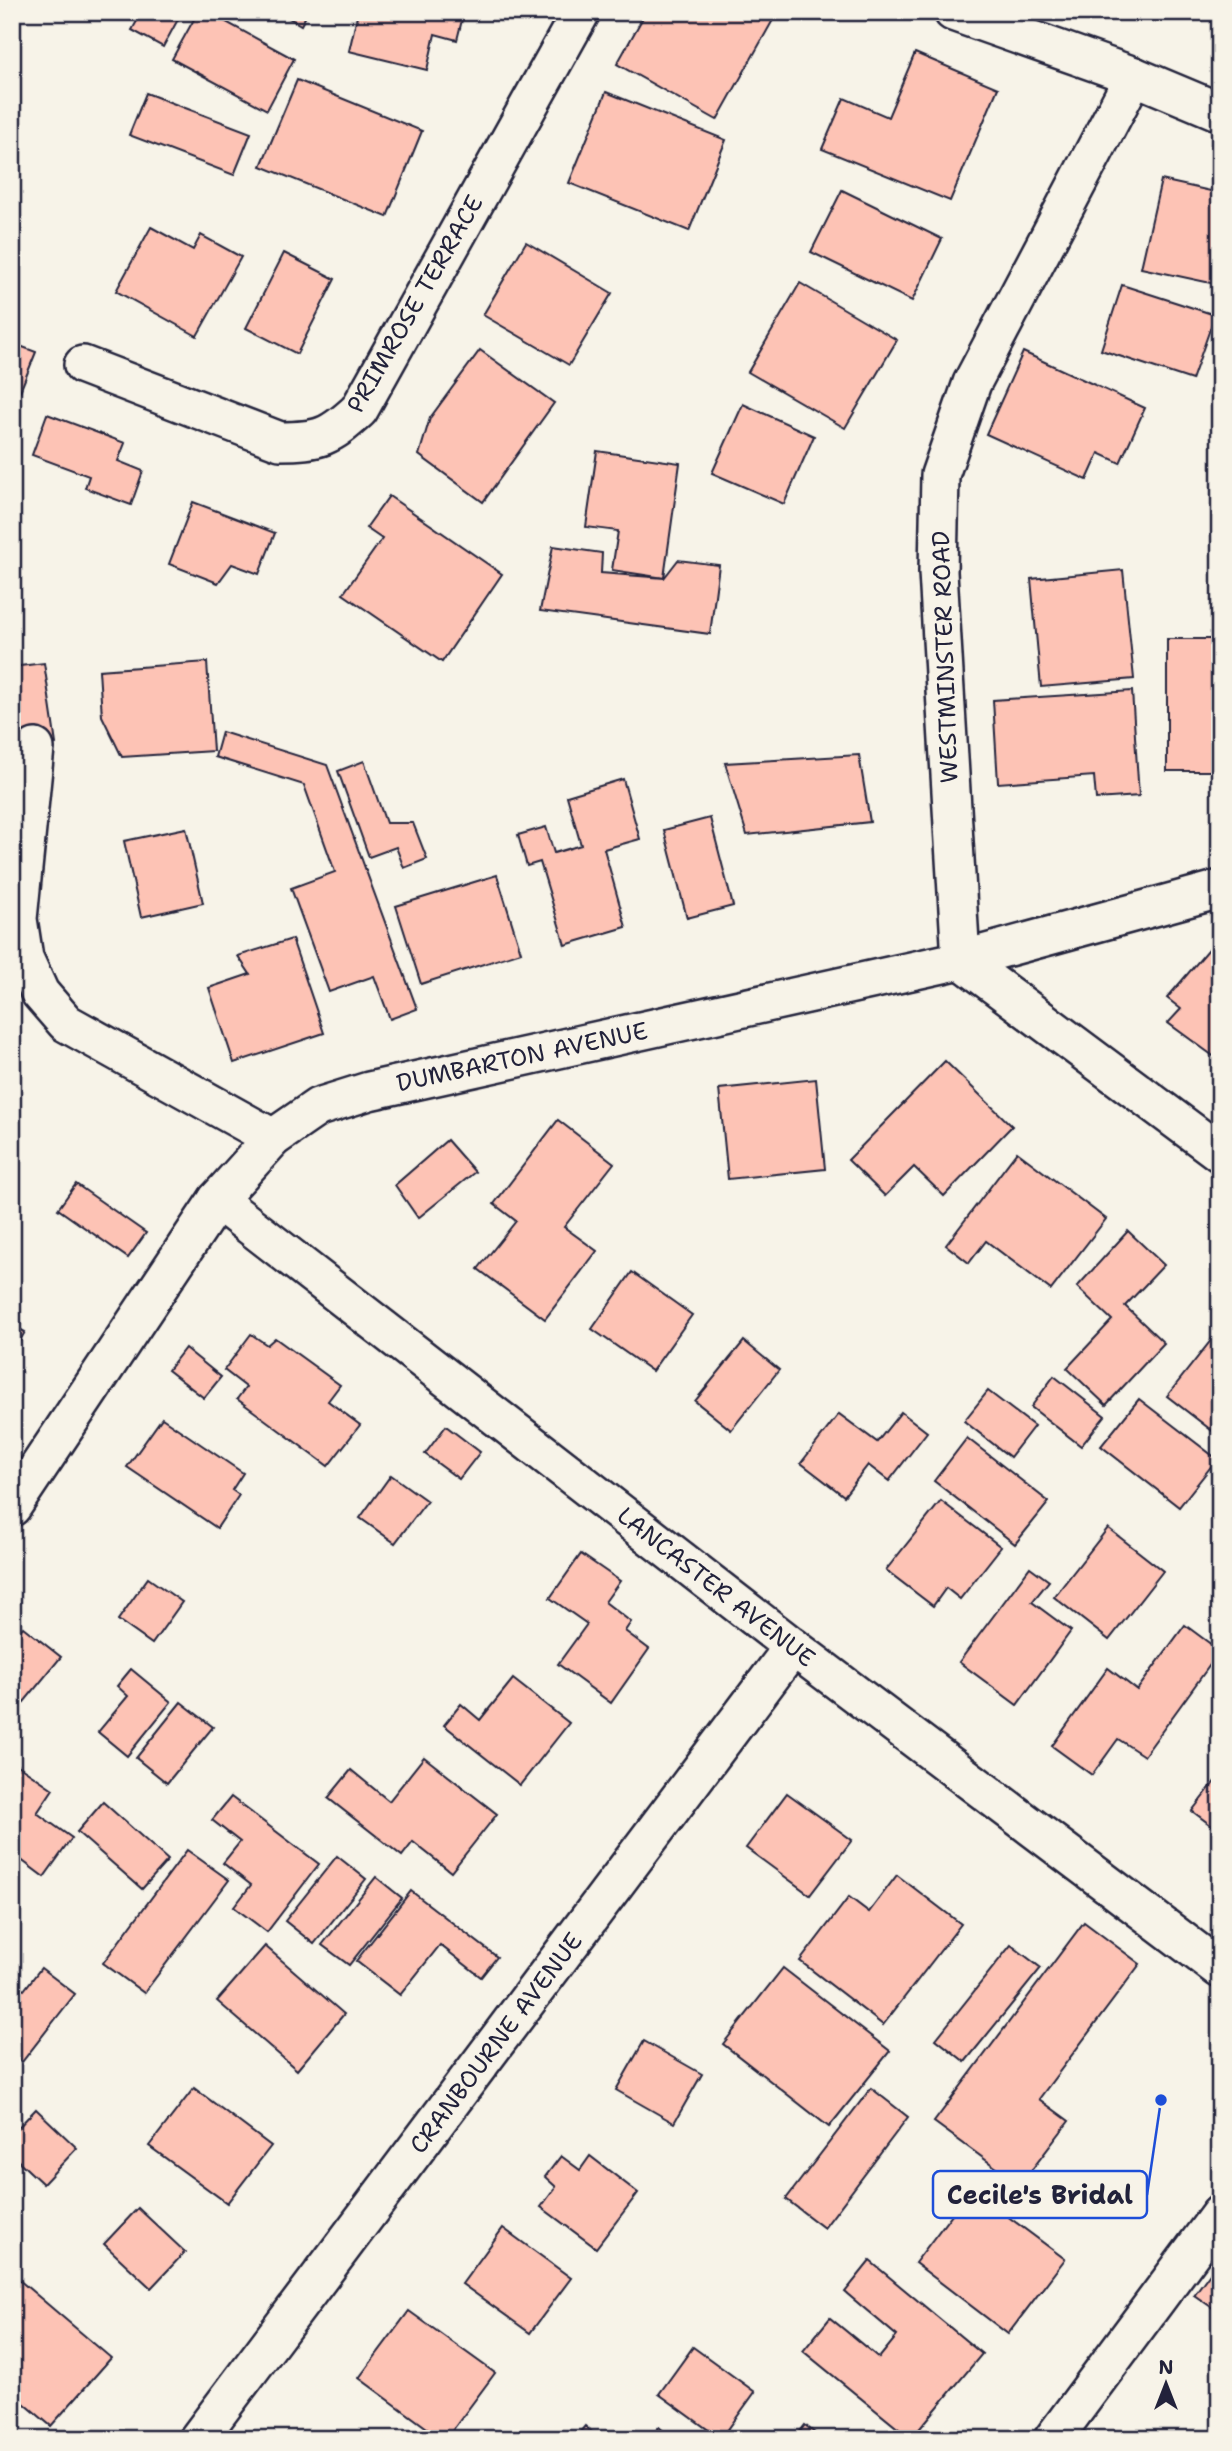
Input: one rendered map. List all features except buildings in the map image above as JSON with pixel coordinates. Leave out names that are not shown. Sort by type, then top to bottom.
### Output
[{"type":"street","name":"PRIMROSE TERRACE","points":[[83,365],[280,442],[309,441],[337,430],[359,410],[581,12]]},
{"type":"street","points":[[953,12],[1134,76],[1220,112]]},
{"type":"street","name":"WESTMINSTER ROAD","points":[[961,960],[938,572],[940,475],[972,383],[1134,76]]},
{"type":"street","points":[[35,748],[18,919],[24,958],[40,993],[66,1023],[274,1138]]},
{"type":"street","name":"DUMBARTON AVENUE","points":[[12,1507],[217,1200],[274,1138],[318,1107],[369,1091],[961,960],[1220,889]]},
{"type":"street","points":[[961,960],[1220,1153]]},
{"type":"street","name":"LANCASTER AVENUE","points":[[217,1200],[793,1647],[1220,1969]]},
{"type":"street","name":"CRANBOURNE AVENUE","points":[[198,2439],[793,1647]]},
{"type":"street","points":[[1053,2439],[1220,2214]]},
{"type":"place","name":"Cecile's Bridal","points":[[1161,2100]]}]
